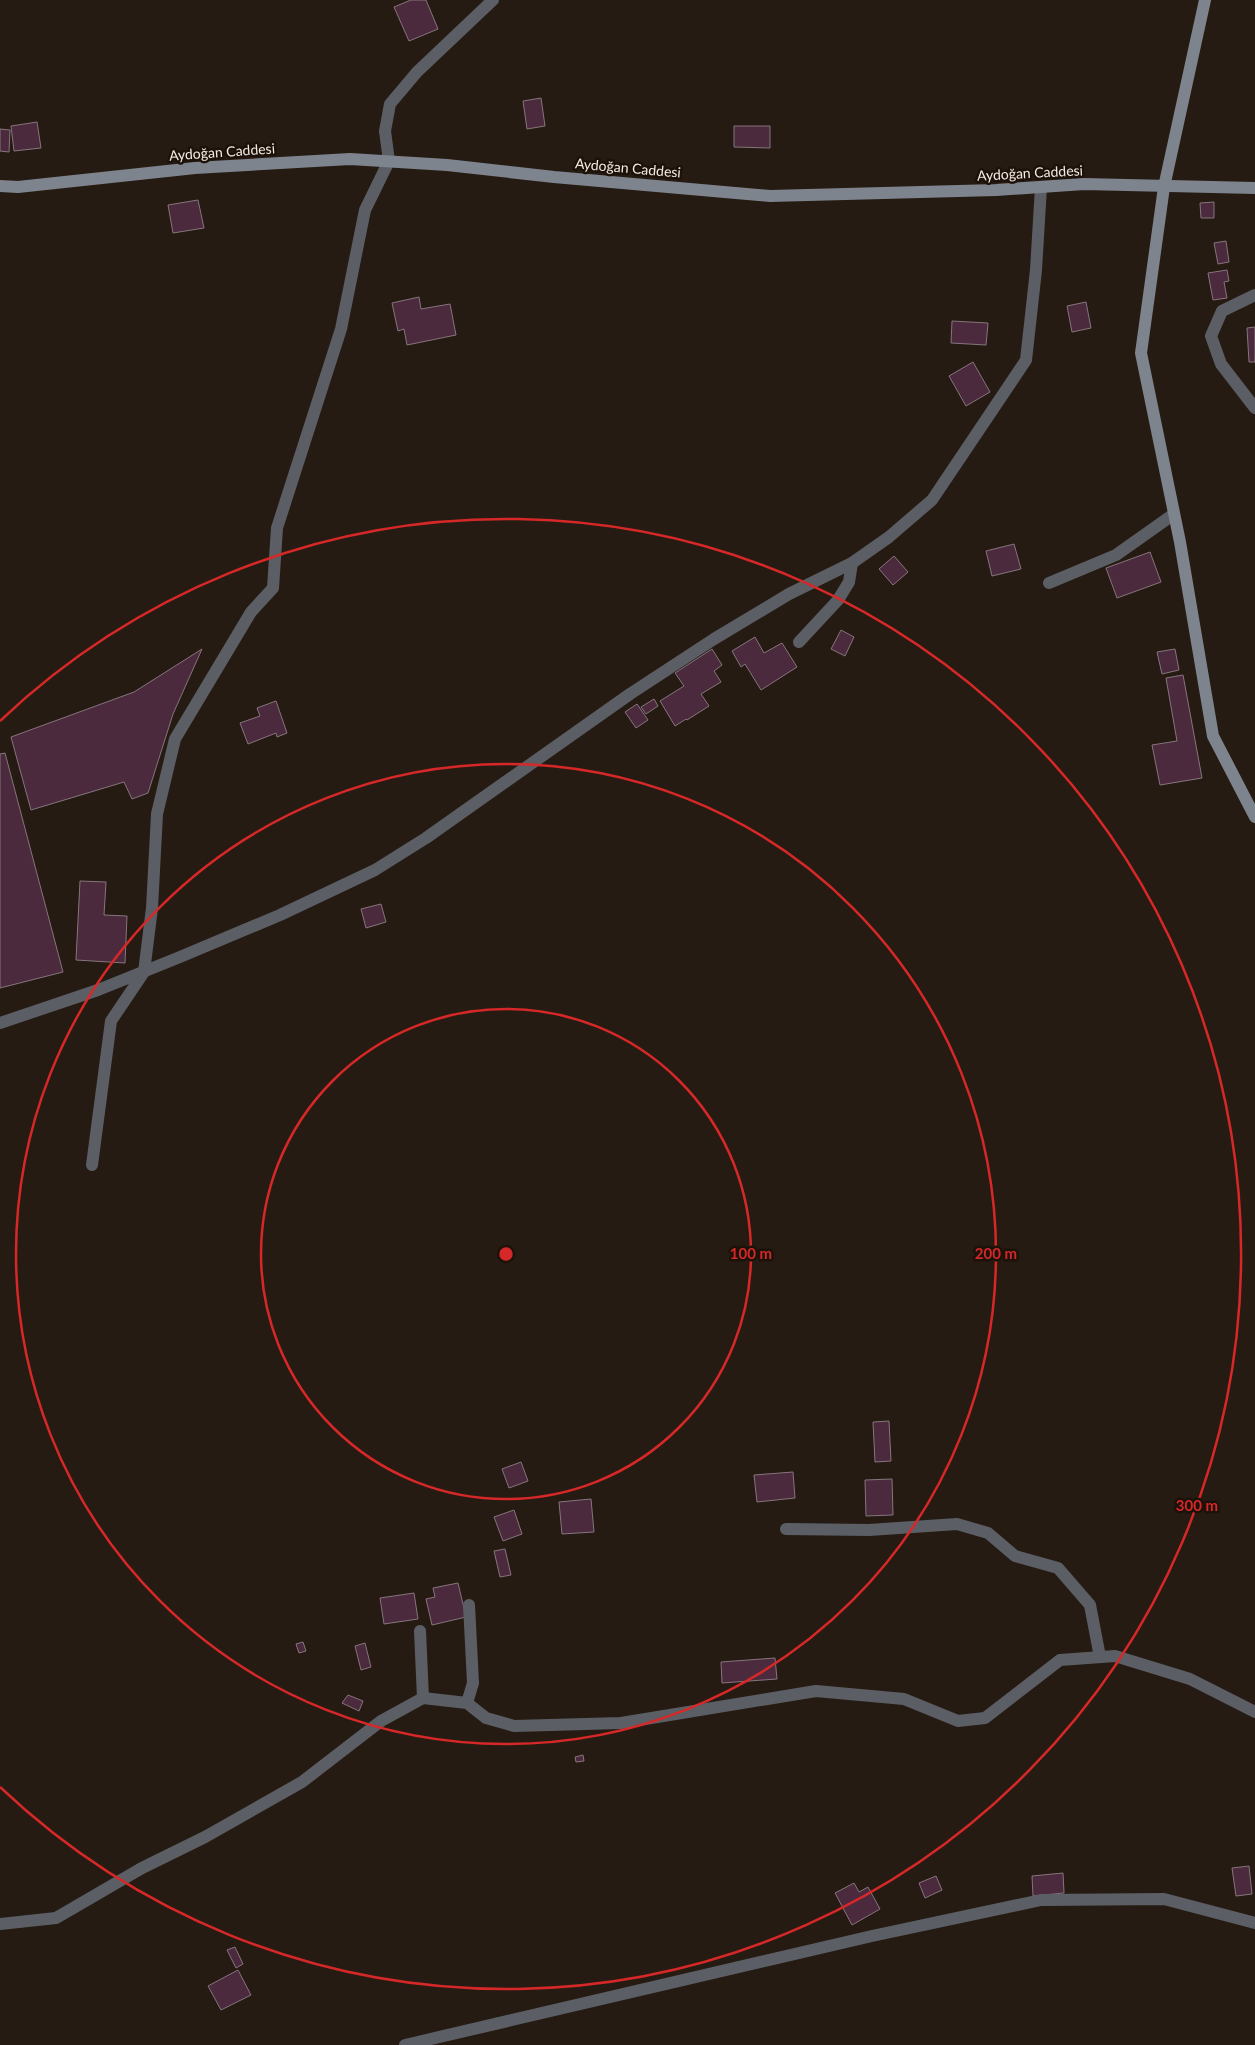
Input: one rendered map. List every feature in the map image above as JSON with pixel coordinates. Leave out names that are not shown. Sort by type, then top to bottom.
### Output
[{"type":"street","points":[[92,1165],[111,1021],[144,972],[152,908],[156,814],[174,739],[251,612],[273,588],[277,528],[341,329],[365,210],[389,161],[385,131],[390,104],[417,72],[493,0]]},
{"type":"street","points":[[1205,0],[1164,187],[1141,352],[1174,514],[1212,736],[1255,817]]},
{"type":"street","name":"Aydoğan Caddesi","points":[[0,186],[18,187],[195,168],[350,159],[447,165],[554,177],[770,196],[977,191],[1084,184],[1255,188]]},
{"type":"street","points":[[0,1023],[98,990],[144,972],[280,915],[375,870],[426,838],[622,699],[699,649],[789,594],[852,563],[888,537],[932,500],[1026,360],[1036,270],[1041,187]]},
{"type":"street","points":[[1255,295],[1222,311],[1211,336],[1220,364],[1255,408]]},
{"type":"street","points":[[1049,583],[1116,554],[1174,514]]},
{"type":"street","points":[[799,642],[838,600],[849,582],[852,563]]},
{"type":"street","points":[[786,1529],[869,1530],[956,1524],[988,1534],[1015,1556],[1058,1568],[1090,1606],[1100,1657]]},
{"type":"street","points":[[467,1703],[473,1683],[469,1605]]},
{"type":"street","points":[[420,1631],[422,1698]]},
{"type":"street","points":[[0,1924],[56,1918],[142,1868],[205,1837],[302,1782],[381,1721],[422,1698],[467,1703],[486,1718],[514,1726],[620,1724],[816,1691],[904,1700],[958,1721],[985,1718],[1060,1660],[1114,1656],[1190,1678],[1255,1712]]},
{"type":"street","points":[[405,2045],[872,1936],[1041,1900],[1164,1899],[1255,1922]]},
{"type":"building","points":[[411,0],[426,0],[438,29],[409,41],[394,7]]},
{"type":"building","points":[[541,98],[545,126],[527,129],[523,101]]},
{"type":"building","points":[[37,122],[41,148],[14,151],[11,126]]},
{"type":"building","points":[[734,126],[770,126],[770,148],[734,147]]},
{"type":"building","points":[[0,129],[10,130],[9,152],[0,151]]},
{"type":"building","points":[[198,200],[204,228],[173,233],[168,205]]},
{"type":"building","points":[[1214,202],[1214,218],[1201,218],[1200,203]]},
{"type":"building","points":[[1226,241],[1229,262],[1218,264],[1214,243]]},
{"type":"building","points":[[1227,270],[1229,281],[1224,282],[1227,298],[1213,300],[1208,273]]},
{"type":"building","points":[[419,297],[421,309],[450,304],[456,335],[407,345],[404,329],[398,331],[392,303]]},
{"type":"building","points":[[1086,302],[1091,328],[1072,332],[1067,306]]},
{"type":"building","points":[[952,321],[988,323],[986,345],[951,343]]},
{"type":"building","points":[[1255,327],[1255,362],[1249,362],[1247,328]]},
{"type":"building","points":[[973,362],[990,392],[966,406],[949,376]]},
{"type":"building","points":[[1014,544],[1021,569],[992,576],[986,551]]},
{"type":"building","points":[[1150,552],[1161,582],[1117,598],[1106,568]]},
{"type":"building","points":[[894,556],[908,572],[893,585],[879,569]]},
{"type":"building","points":[[841,630],[854,637],[845,656],[831,649]]},
{"type":"building","points":[[755,637],[764,653],[782,643],[797,667],[761,690],[745,664],[741,667],[732,651]]},
{"type":"building","points":[[202,649],[173,714],[148,793],[132,799],[124,782],[31,810],[11,737],[134,692]]},
{"type":"building","points":[[712,649],[722,665],[714,671],[721,682],[701,694],[709,706],[675,726],[660,701],[684,686],[675,673]]},
{"type":"building","points":[[1175,649],[1179,670],[1162,674],[1157,652]]},
{"type":"building","points":[[1183,675],[1202,778],[1160,785],[1152,745],[1177,741],[1166,678]]},
{"type":"building","points":[[654,699],[658,706],[646,714],[641,707]]},
{"type":"building","points":[[276,701],[287,733],[277,737],[276,733],[248,744],[240,723],[260,716],[257,708]]},
{"type":"building","points":[[637,704],[648,720],[636,728],[625,712]]},
{"type":"building","points":[[5,753],[63,972],[0,988],[0,754]]},
{"type":"building","points":[[80,881],[106,882],[104,915],[127,916],[125,963],[76,960]]},
{"type":"building","points":[[381,904],[386,922],[366,928],[361,909]]},
{"type":"building","points":[[889,1421],[891,1461],[875,1462],[873,1422]]},
{"type":"building","points":[[521,1462],[528,1481],[509,1488],[502,1469]]},
{"type":"building","points":[[793,1472],[795,1498],[757,1502],[754,1475]]},
{"type":"building","points":[[892,1479],[893,1515],[866,1516],[865,1480]]},
{"type":"building","points":[[591,1499],[594,1532],[562,1534],[559,1502]]},
{"type":"building","points":[[514,1510],[522,1534],[503,1541],[494,1517]]},
{"type":"building","points":[[505,1549],[511,1575],[500,1577],[494,1551]]},
{"type":"building","points":[[458,1583],[466,1617],[432,1625],[426,1599],[435,1597],[433,1588]]},
{"type":"building","points":[[414,1593],[418,1619],[384,1624],[380,1598]]},
{"type":"building","points":[[303,1642],[306,1651],[299,1653],[296,1644]]},
{"type":"building","points":[[365,1643],[371,1667],[361,1670],[355,1646]]},
{"type":"building","points":[[775,1658],[777,1679],[722,1683],[721,1662]]},
{"type":"building","points":[[348,1695],[363,1701],[359,1711],[342,1703]]},
{"type":"building","points":[[583,1755],[584,1761],[576,1762],[575,1757]]},
{"type":"building","points":[[1249,1866],[1252,1894],[1236,1896],[1232,1868]]},
{"type":"building","points":[[1063,1873],[1064,1893],[1033,1896],[1032,1876]]},
{"type":"building","points":[[936,1876],[942,1890],[925,1898],[919,1883]]},
{"type":"building","points":[[854,1883],[859,1892],[868,1887],[880,1909],[852,1925],[835,1893]]},
{"type":"building","points":[[235,1947],[243,1964],[236,1968],[227,1950]]},
{"type":"building","points":[[238,1970],[251,1995],[221,2010],[208,1986]]}]
